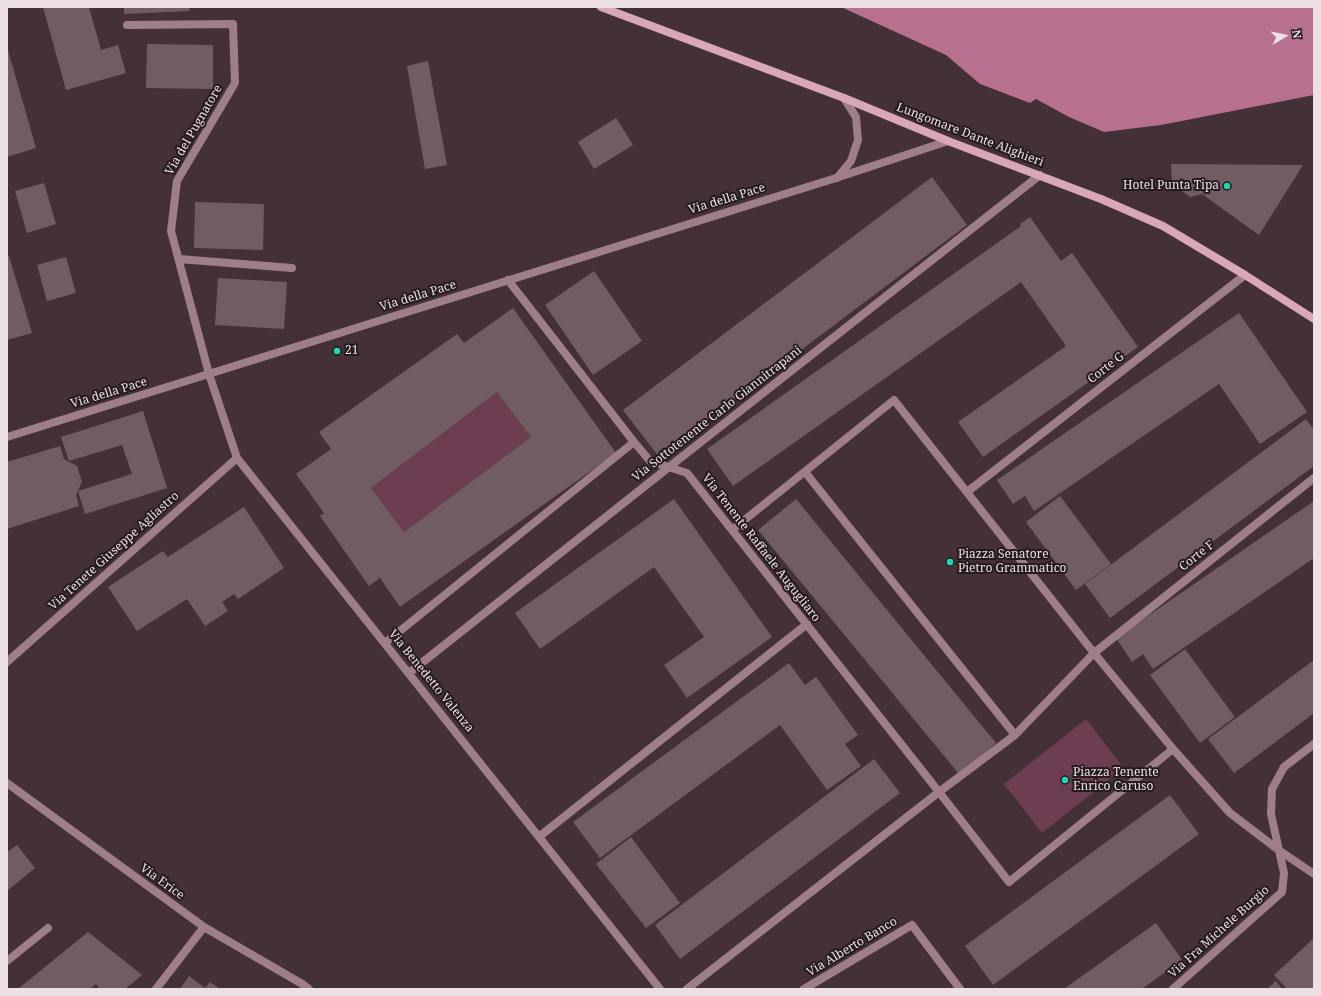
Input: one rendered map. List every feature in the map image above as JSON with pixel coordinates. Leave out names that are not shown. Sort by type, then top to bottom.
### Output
[{"type":"main road","name":"Lungomare Dante Alighieri","points":[[601,7],[844,98],[948,141],[1101,199],[1163,226],[1245,275],[1314,319]]},
{"type":"street","name":"Via del Pugnatore","points":[[127,25],[233,24],[235,83],[177,181],[171,231],[209,374]]},
{"type":"street","points":[[836,178],[851,161],[858,140],[856,117],[844,98]]},
{"type":"street","name":"Via della Pace","points":[[7,438],[836,178],[948,141]]},
{"type":"street","name":"Via Sottotenente Carlo Giannitrapani","points":[[409,673],[1040,175]]},
{"type":"street","points":[[179,259],[292,268]]},
{"type":"street","name":"Corte G","points":[[967,492],[1245,275]]},
{"type":"street","name":"Via Tenente Raffaele Augugliaro","points":[[508,280],[650,461],[687,473],[1009,882],[1173,749]]},
{"type":"street","name":"Via Benedetto Valenza","points":[[209,374],[237,458],[540,836],[660,989]]},
{"type":"street","points":[[732,530],[894,400],[1094,653],[1190,769],[1230,813],[1280,851],[1314,874]]},
{"type":"street","points":[[385,643],[634,442]]},
{"type":"street","name":"Via Tenete Giuseppe Agliastro","points":[[7,662],[237,458]]},
{"type":"street","points":[[805,472],[1015,734]]},
{"type":"street","name":"Corte F","points":[[687,989],[1015,734],[1094,653],[1314,478]]},
{"type":"street","points":[[540,836],[807,624]]},
{"type":"street","name":"Via Fra Michele Burgio","points":[[1173,989],[1282,892],[1284,873],[1271,814],[1272,789],[1284,767],[1314,744]]},
{"type":"street","name":"Via Erice","points":[[7,783],[204,928],[309,989]]},
{"type":"street","name":"Via Alberto Banco","points":[[804,989],[912,925],[960,989]]},
{"type":"street","points":[[7,961],[48,928]]},
{"type":"street","points":[[156,989],[204,928]]},
{"type":"shaded area","points":[[841,7],[1314,7],[1314,95],[1161,125],[1104,132],[1069,117],[1036,99],[1030,103],[980,84],[946,55]]},
{"type":"shaded area","points":[[497,392],[531,437],[404,532],[371,488]]},
{"type":"shaded area","points":[[1086,719],[1124,768],[1042,833],[1004,784]]},
{"type":"building","points":[[43,7],[89,7],[101,50],[118,45],[126,73],[66,90]]},
{"type":"building","points":[[124,7],[189,7],[190,11],[124,14]]},
{"type":"building","points":[[147,44],[213,45],[213,89],[146,88]]},
{"type":"building","points":[[7,47],[36,148],[7,157]]},
{"type":"building","points":[[428,61],[447,165],[425,169],[407,66]]},
{"type":"building","points":[[616,118],[633,145],[594,169],[578,142]]},
{"type":"building","points":[[1171,164],[1303,165],[1259,235],[1202,194],[1190,197],[1172,184]]},
{"type":"building","points":[[932,177],[967,225],[659,457],[623,410]]},
{"type":"building","points":[[44,183],[56,224],[27,233],[15,191]]},
{"type":"building","points":[[195,202],[264,204],[263,250],[194,248]]},
{"type":"building","points":[[1030,217],[1061,261],[1072,253],[1138,347],[983,457],[958,422],[1066,346],[1021,282],[733,486],[707,449],[1021,226],[1020,224]]},
{"type":"building","points":[[9,256],[32,333],[7,340],[7,257]]},
{"type":"building","points":[[66,257],[76,293],[47,301],[37,265]]},
{"type":"building","points":[[594,271],[642,341],[593,375],[545,305]]},
{"type":"building","points":[[218,278],[287,282],[284,329],[215,325]]},
{"type":"building","points":[[513,308],[616,453],[400,607],[380,578],[369,586],[320,516],[324,513],[296,474],[331,449],[319,432],[457,334],[464,343]],"holes":[[[497,392],[531,437],[404,532],[371,488]]]},
{"type":"building","points":[[1239,313],[1307,412],[1260,444],[1219,384],[1034,511],[1025,496],[1013,504],[997,480]]},
{"type":"building","points":[[143,411],[167,488],[85,514],[78,491],[132,474],[122,445],[69,461],[61,437]]},
{"type":"building","points":[[1306,419],[1314,430],[1314,466],[1110,618],[1085,584]]},
{"type":"building","points":[[60,446],[64,459],[77,466],[82,482],[76,495],[79,506],[7,529],[7,462]]},
{"type":"building","points":[[1060,496],[1111,564],[1076,590],[1026,522]]},
{"type":"building","points":[[674,499],[772,637],[687,698],[664,665],[704,637],[654,567],[540,649],[515,613]]},
{"type":"building","points":[[796,499],[996,743],[959,774],[758,530]]},
{"type":"building","points":[[1314,501],[1314,558],[1153,669],[1143,654],[1132,662],[1116,638]]},
{"type":"building","points":[[244,507],[284,568],[238,599],[234,594],[222,602],[228,611],[205,626],[187,599],[137,631],[108,587],[163,551],[168,557]]},
{"type":"building","points":[[1185,649],[1235,717],[1200,743],[1150,675]]},
{"type":"building","points":[[1314,660],[1314,713],[1234,773],[1208,739]]},
{"type":"building","points":[[789,663],[805,685],[816,677],[858,735],[845,744],[861,766],[827,790],[780,725],[600,858],[573,822]]},
{"type":"building","points":[[874,759],[900,793],[680,959],[655,925]]},
{"type":"building","points":[[1170,795],[1199,834],[993,985],[965,946]]},
{"type":"building","points":[[631,837],[680,903],[646,928],[596,864]]},
{"type":"building","points":[[17,845],[35,868],[7,891],[7,852]]},
{"type":"building","points":[[1156,923],[1182,960],[1142,989],[1064,989]]},
{"type":"building","points":[[88,932],[142,975],[125,989],[100,989],[96,984],[90,989],[18,989]]},
{"type":"building","points":[[1314,938],[1314,989],[1287,989],[1274,975]]},
{"type":"building","points":[[189,976],[205,988],[210,982],[220,989],[180,989]]},
{"type":"building","points":[[1276,981],[1282,989],[1267,989]]},
{"type":"place","name":"Hotel Punta Tipa","points":[[1227,186]]},
{"type":"place","name":"21","points":[[337,351]]},
{"type":"place","name":"Piazza Senatore Pietro Grammatico","points":[[950,562]]},
{"type":"place","name":"Piazza Tenente Enrico Caruso","points":[[1065,780]]}]
